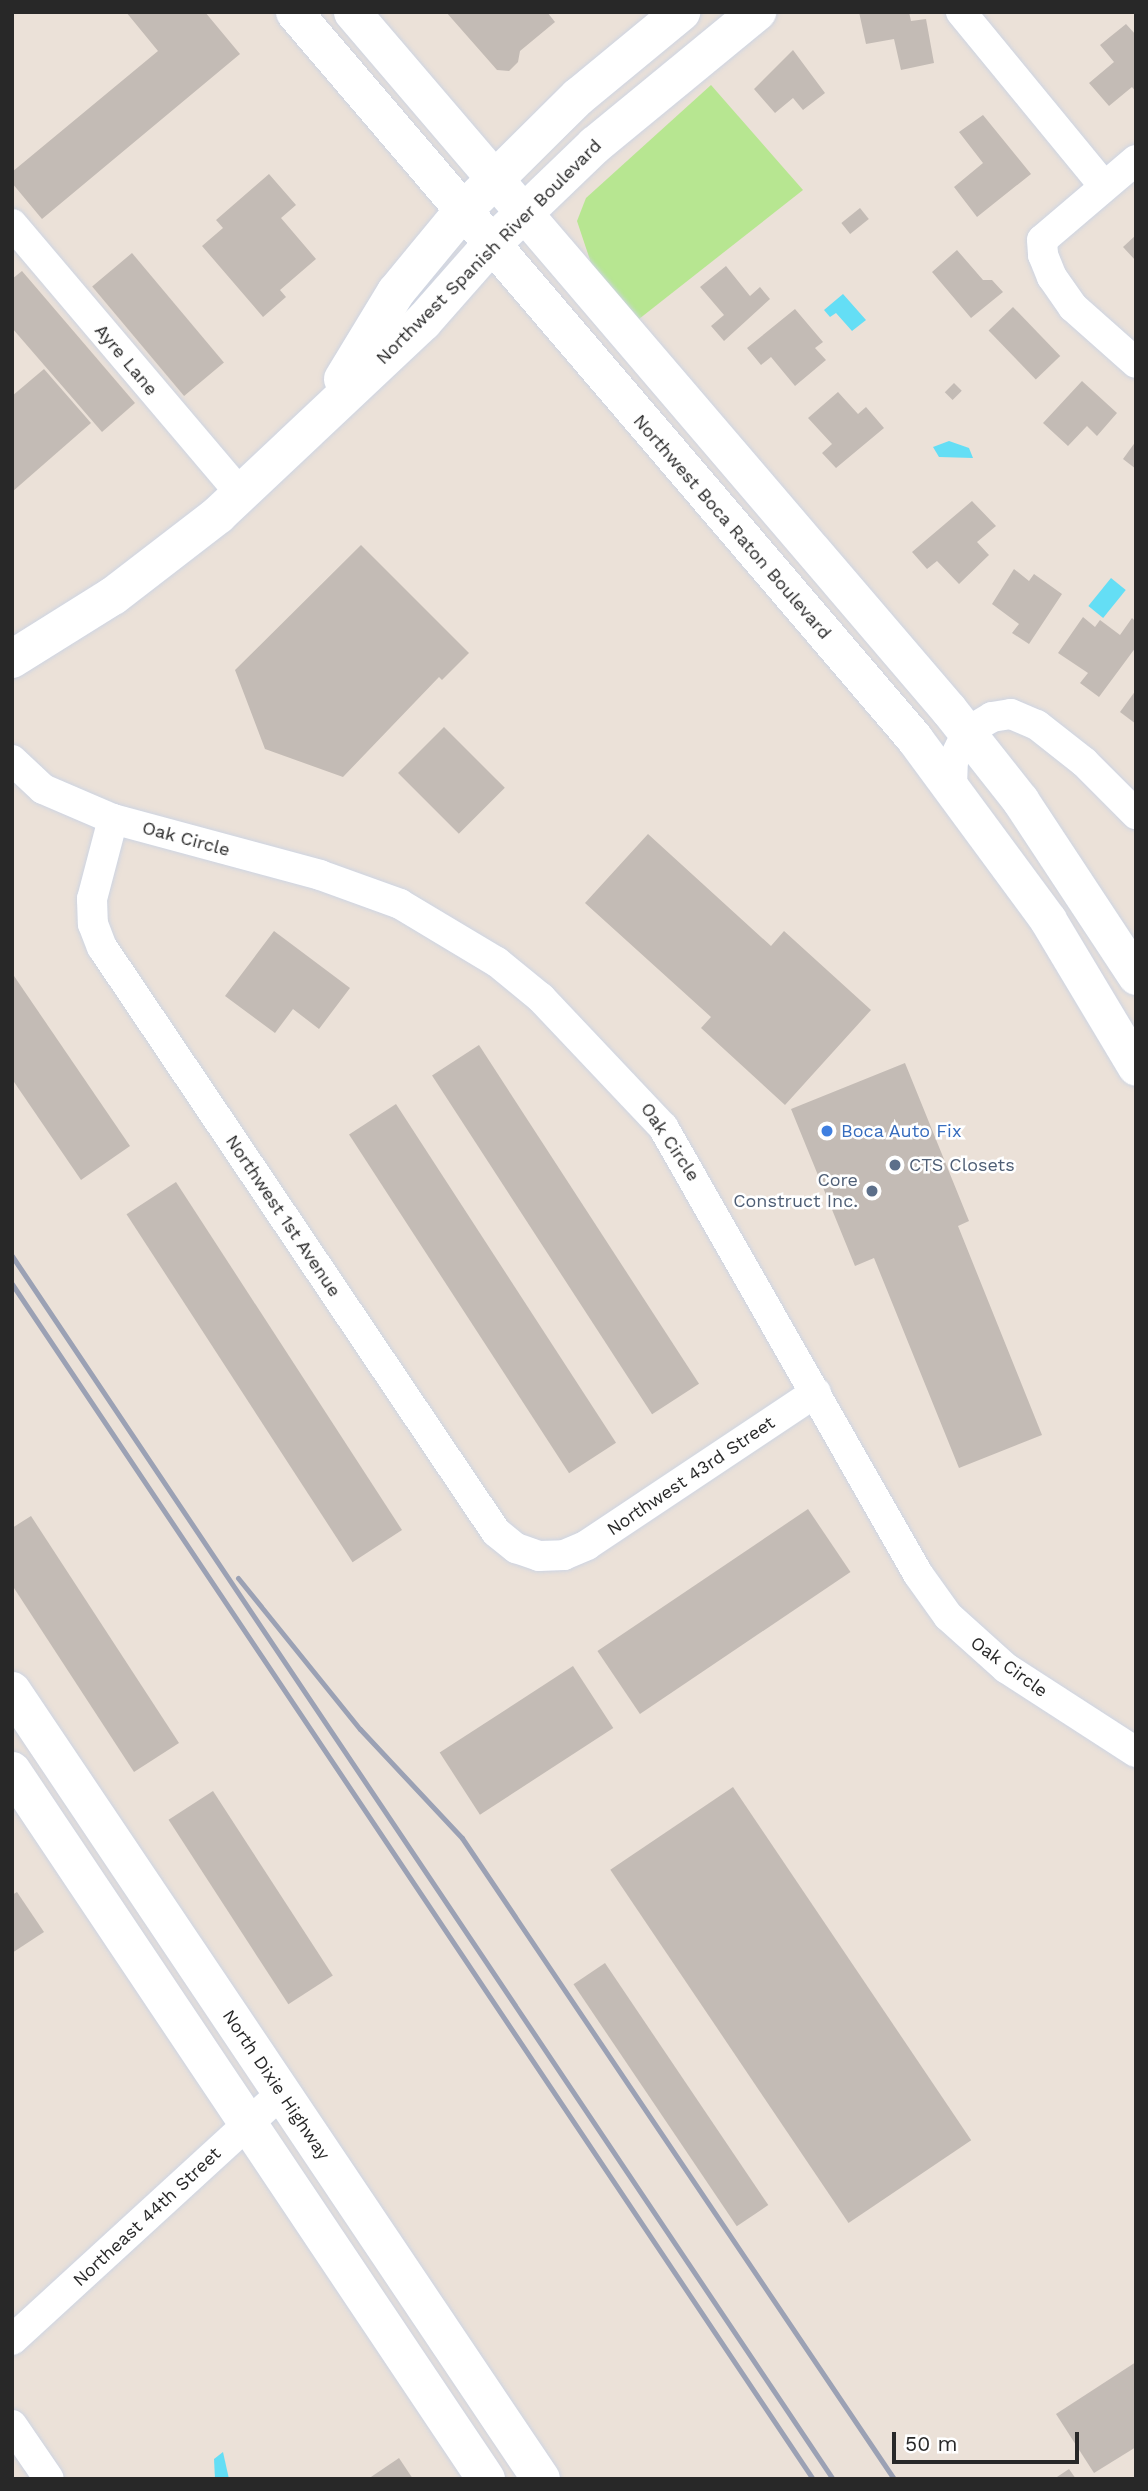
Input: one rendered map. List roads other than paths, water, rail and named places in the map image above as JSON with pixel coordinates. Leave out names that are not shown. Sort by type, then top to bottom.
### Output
[{"type":"main road","name":"Northwest Spanish River Boulevard","points":[[320,416],[396,292],[462,212],[493,178],[579,97],[681,12]]},
{"type":"main road","name":"Northwest Spanish River Boulevard","points":[[12,659],[113,596],[241,494],[320,416],[423,322],[490,246],[522,215],[631,114],[757,12]]},
{"type":"main road","name":"North Dixie Highway","points":[[12,1691],[541,2479]]},
{"type":"main road","points":[[12,1771],[486,2479]]},
{"type":"street","name":"Northwest Boca Raton Boulevard","points":[[294,12],[490,246],[952,786],[1048,920],[1134,1062]]},
{"type":"street","points":[[352,12],[522,215],[967,732],[1071,874],[1136,976]]},
{"type":"street","points":[[961,12],[1103,185]]},
{"type":"street","points":[[1136,160],[1049,230],[1042,240],[1043,255],[1073,307],[1136,363]]},
{"type":"street","name":"Ayre Lane","points":[[12,224],[241,494]]},
{"type":"street","points":[[952,786],[953,761],[967,732],[992,718],[1022,716],[1084,762],[1136,814]]},
{"type":"street","name":"Oak Circle","points":[[12,760],[43,789],[113,819],[320,875],[400,904],[450,931],[528,987],[631,1088],[663,1126],[918,1574],[948,1616],[1006,1668],[1136,1752]]},
{"type":"street","name":"Northwest 1st Avenue","points":[[113,819],[92,899],[93,924],[102,947],[496,1532],[516,1548],[539,1556],[564,1555]]},
{"type":"street","name":"Northwest 43rd Street","points":[[564,1555],[587,1545],[816,1392]]},
{"type":"street","name":"Northeast 44th Street","points":[[12,2340],[282,2093]]},
{"type":"street","points":[[12,2425],[48,2479]]},
{"type":"water","points":[[843,294],[866,320],[852,331],[836,313],[830,317],[824,310]]},
{"type":"water","points":[[949,441],[969,448],[973,458],[939,457],[933,447]]},
{"type":"water","points":[[1111,578],[1126,590],[1103,618],[1088,606]]},
{"type":"water","points":[[223,2452],[229,2479],[215,2479],[214,2459]]},
{"type":"railway","points":[[12,1256],[833,2479]]},
{"type":"railway","points":[[12,1284],[813,2479]]},
{"type":"railway","points":[[238,1578],[360,1729],[462,1838],[894,2479]]},
{"type":"place","name":"Boca Auto Fix","points":[[827,1131]]},
{"type":"place","name":"CTS Closets","points":[[895,1165]]},
{"type":"place","name":"Core Construct Inc.","points":[[872,1191]]}]
